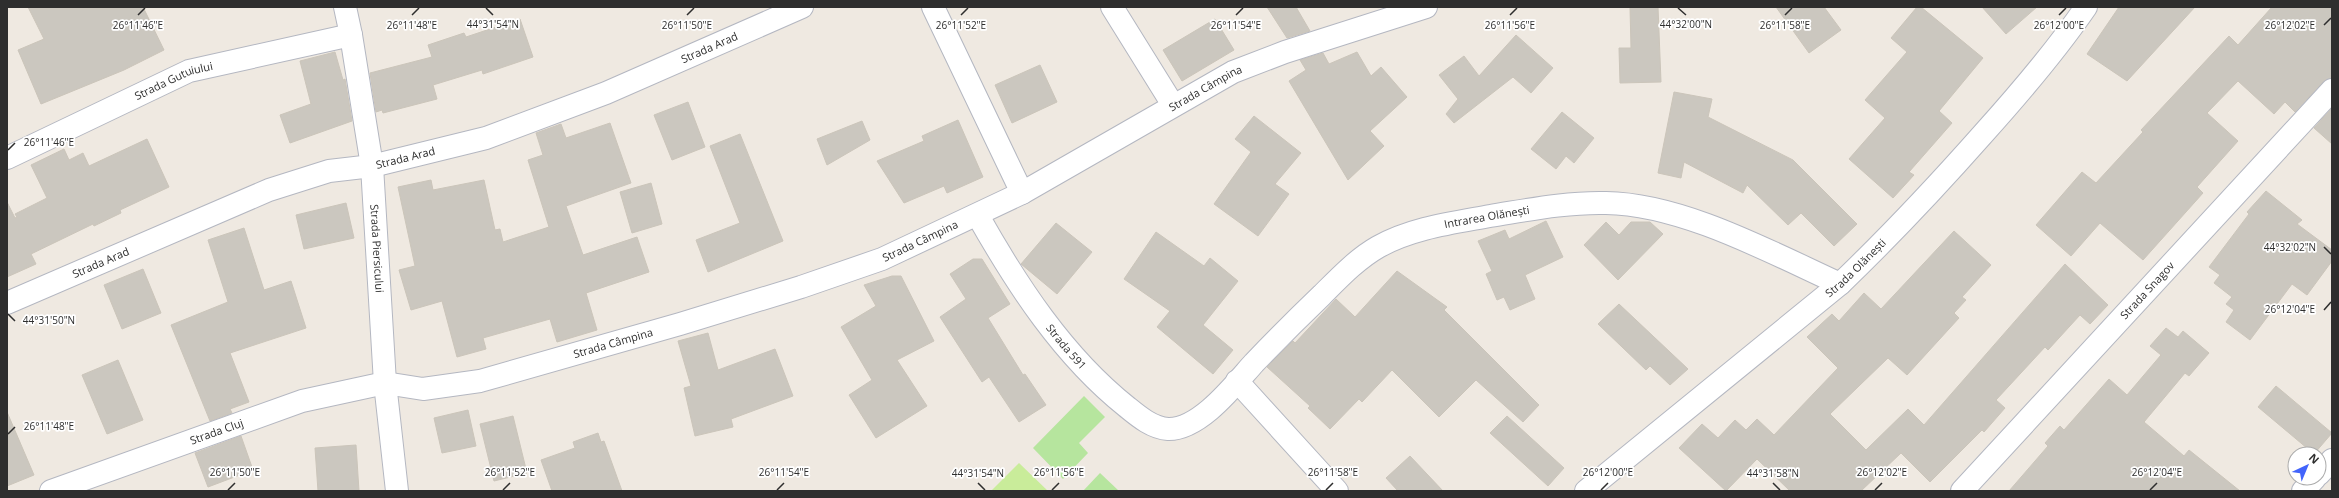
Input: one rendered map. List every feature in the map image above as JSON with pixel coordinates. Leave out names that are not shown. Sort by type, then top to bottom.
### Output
[{"type":"street","name":"Strada Piersicului","points":[[345,7],[351,35],[372,166],[385,383],[397,491]]},
{"type":"street","name":"Strada Arad","points":[[7,303],[269,190],[329,171],[372,166],[486,138],[606,93],[770,13],[802,7]]},
{"type":"street","points":[[933,7],[1022,193]]},
{"type":"street","points":[[1112,7],[1173,105]]},
{"type":"street","name":"Strada Câmpina","points":[[385,383],[424,389],[480,381],[643,335],[801,287],[882,259],[978,216],[1022,193],[1173,105],[1233,72],[1426,7]]},
{"type":"street","name":"Strada Olănești","points":[[1586,491],[1840,284],[1917,208],[1956,165],[2049,56],[2086,7]]},
{"type":"street","name":"Strada Gutuiului","points":[[7,158],[189,71],[351,35]]},
{"type":"street","name":"Strada Snagov","points":[[1962,491],[2332,90]]},
{"type":"street","name":"Intrarea Olănești","points":[[1192,422],[1216,404],[1342,275],[1376,248],[1406,233],[1561,204],[1607,203],[1648,207],[1703,225],[1840,284]]},
{"type":"street","name":"Strada 591","points":[[978,216],[1028,298],[1069,350],[1108,392],[1140,417],[1156,426],[1170,429],[1192,422]]},
{"type":"street","points":[[1237,381],[1337,491]]},
{"type":"street","name":"Strada Cluj","points":[[51,491],[302,401],[385,383]]},
{"type":"green space","points":[[1084,396],[1105,417],[1079,443],[1088,453],[1063,479],[1033,448]]},
{"type":"green space","points":[[1019,463],[1048,491],[991,491]]},
{"type":"green space","points":[[1100,473],[1119,491],[1083,491]]},
{"type":"building","points":[[28,7],[143,7],[164,50],[124,70],[41,104],[18,50],[44,39]]},
{"type":"building","points":[[1267,7],[1296,7],[1310,31],[1287,38]]},
{"type":"building","points":[[1630,7],[1658,7],[1661,82],[1620,83],[1619,48],[1631,48]]},
{"type":"building","points":[[1776,7],[1824,7],[1841,30],[1809,53]]},
{"type":"building","points":[[1917,7],[1921,7],[1983,58],[1939,111],[1952,123],[1909,172],[1914,175],[1893,198],[1849,159],[1885,118],[1865,100],[1907,52],[1891,38]]},
{"type":"building","points":[[1982,7],[2037,7],[2006,34]]},
{"type":"building","points":[[2119,7],[2195,7],[2127,81],[2087,54]]},
{"type":"building","points":[[2272,7],[2332,7],[2332,78],[2323,82],[2295,112],[2285,102],[2274,114],[2238,81],[2207,113],[2238,141],[2197,187],[2203,193],[2143,260],[2100,223],[2071,256],[2036,225],[2082,172],[2096,183],[2143,132],[2141,130],[2229,36],[2238,45]]},
{"type":"building","points":[[520,19],[533,57],[483,74],[482,70],[433,85],[437,99],[383,113],[382,110],[376,112],[370,73],[432,57],[428,45],[464,33],[466,37]]},
{"type":"building","points":[[1215,19],[1234,50],[1182,81],[1163,50]]},
{"type":"building","points":[[1516,35],[1553,68],[1531,93],[1513,77],[1454,123],[1446,114],[1458,99],[1439,75],[1464,56],[1479,76]]},
{"type":"building","points":[[335,52],[343,80],[345,79],[352,121],[290,143],[280,115],[311,104],[300,61]]},
{"type":"building","points":[[1357,52],[1371,76],[1381,67],[1407,97],[1370,131],[1384,146],[1348,180],[1289,81],[1306,70],[1300,60],[1323,53],[1329,64]]},
{"type":"building","points":[[1040,65],[1057,102],[1012,123],[995,85]]},
{"type":"building","points":[[1674,92],[1712,99],[1708,117],[1793,160],[1857,224],[1834,246],[1801,213],[1788,225],[1747,185],[1743,193],[1684,162],[1681,178],[1658,173]]},
{"type":"building","points":[[688,102],[705,147],[672,160],[654,115]]},
{"type":"building","points":[[2332,108],[2332,144],[2314,128]]},
{"type":"building","points":[[1562,112],[1594,138],[1574,163],[1566,156],[1556,169],[1531,149]]},
{"type":"building","points":[[1254,116],[1301,153],[1275,184],[1289,194],[1258,236],[1214,204],[1251,152],[1235,139]]},
{"type":"building","points":[[958,120],[983,177],[947,193],[944,186],[904,203],[877,161],[924,141],[922,136]]},
{"type":"building","points":[[862,121],[870,140],[827,165],[817,139]]},
{"type":"building","points":[[610,123],[631,183],[566,206],[583,255],[637,237],[649,272],[586,293],[597,330],[557,342],[550,319],[483,338],[486,349],[457,357],[442,301],[411,310],[399,270],[415,266],[398,187],[431,180],[433,190],[484,180],[495,230],[500,229],[503,242],[549,227],[528,160],[543,155],[536,133],[561,124],[566,138]]},
{"type":"building","points":[[740,134],[783,241],[708,272],[696,240],[740,223],[710,146]]},
{"type":"building","points":[[147,139],[169,187],[120,210],[121,213],[94,226],[93,224],[31,254],[36,264],[7,277],[7,202],[15,218],[17,217],[15,214],[47,198],[31,165],[64,149],[69,160],[83,153],[89,166]]},
{"type":"building","points":[[651,183],[662,224],[632,233],[620,192]]},
{"type":"building","points":[[2266,191],[2302,220],[2297,224],[2332,250],[2332,261],[2307,295],[2292,284],[2250,340],[2226,322],[2234,310],[2226,304],[2232,297],[2214,283],[2220,275],[2209,267],[2249,214],[2247,212]]},
{"type":"building","points":[[346,203],[354,238],[304,249],[296,215]]},
{"type":"building","points":[[1546,221],[1563,257],[1525,275],[1535,299],[1510,310],[1504,297],[1497,300],[1486,274],[1492,271],[1478,241],[1505,230],[1509,239]]},
{"type":"building","points":[[1606,222],[1619,235],[1631,222],[1650,222],[1663,234],[1618,280],[1584,245]]},
{"type":"building","points":[[1056,223],[1092,252],[1057,294],[1021,264]]},
{"type":"building","points":[[244,228],[264,290],[291,281],[306,328],[230,353],[249,402],[230,409],[232,413],[210,421],[171,325],[228,302],[208,240]]},
{"type":"building","points":[[1954,231],[1991,265],[1962,297],[1966,300],[1954,313],[1959,318],[1907,375],[1888,358],[1830,414],[1866,450],[1908,409],[1924,425],[2065,264],[2108,305],[2090,324],[2080,315],[2048,350],[2045,347],[1996,400],[2005,408],[1984,432],[1982,430],[1930,482],[1901,453],[1861,491],[1790,491],[1757,459],[1726,491],[1679,448],[1702,424],[1718,438],[1735,420],[1746,430],[1757,419],[1774,435],[1838,368],[1807,337],[1832,314],[1839,321],[1864,293],[1881,309]]},
{"type":"building","points":[[1156,232],[1204,266],[1210,258],[1238,281],[1203,325],[1233,350],[1213,374],[1157,327],[1170,311],[1124,279]]},
{"type":"building","points":[[973,259],[982,259],[1010,304],[988,318],[1023,375],[1025,374],[1046,405],[1019,422],[989,377],[982,382],[940,317],[966,299],[950,274]]},
{"type":"building","points":[[143,269],[161,313],[122,329],[104,285]]},
{"type":"building","points":[[1397,271],[1447,307],[1444,310],[1539,405],[1523,422],[1476,380],[1439,417],[1392,370],[1362,402],[1359,399],[1330,429],[1308,408],[1310,406],[1267,367],[1293,341],[1295,343],[1336,299],[1355,317]]},
{"type":"building","points":[[892,276],[901,276],[934,341],[897,360],[927,406],[876,438],[849,395],[872,380],[841,327],[876,306],[864,285]]},
{"type":"building","points":[[1619,304],[1688,369],[1670,385],[1650,366],[1646,370],[1598,324]]},
{"type":"building","points":[[2166,328],[2178,337],[2183,331],[2209,353],[2189,376],[2185,373],[2144,422],[2184,456],[2189,450],[2240,491],[2009,491],[2048,446],[2045,443],[2060,426],[2064,430],[2109,379],[2127,395],[2161,355],[2150,346]]},
{"type":"building","points":[[708,333],[718,370],[775,349],[793,396],[731,419],[733,427],[695,436],[684,388],[691,386],[678,341]]},
{"type":"building","points":[[118,360],[143,420],[107,434],[82,375]]},
{"type":"building","points":[[2276,386],[2332,433],[2321,446],[2304,446],[2258,407]]},
{"type":"building","points":[[468,410],[476,446],[442,453],[434,418]]},
{"type":"building","points":[[7,412],[34,475],[7,486]]},
{"type":"building","points":[[513,416],[527,473],[494,481],[480,424]]},
{"type":"building","points":[[1507,416],[1564,468],[1548,486],[1490,433]]},
{"type":"building","points":[[598,433],[601,442],[604,441],[622,491],[552,491],[541,460],[575,448],[573,442]]},
{"type":"building","points":[[241,436],[253,470],[208,487],[195,453]]},
{"type":"building","points":[[356,445],[359,491],[318,491],[315,448]]},
{"type":"building","points":[[1410,456],[1443,491],[1398,491],[1386,478]]}]
